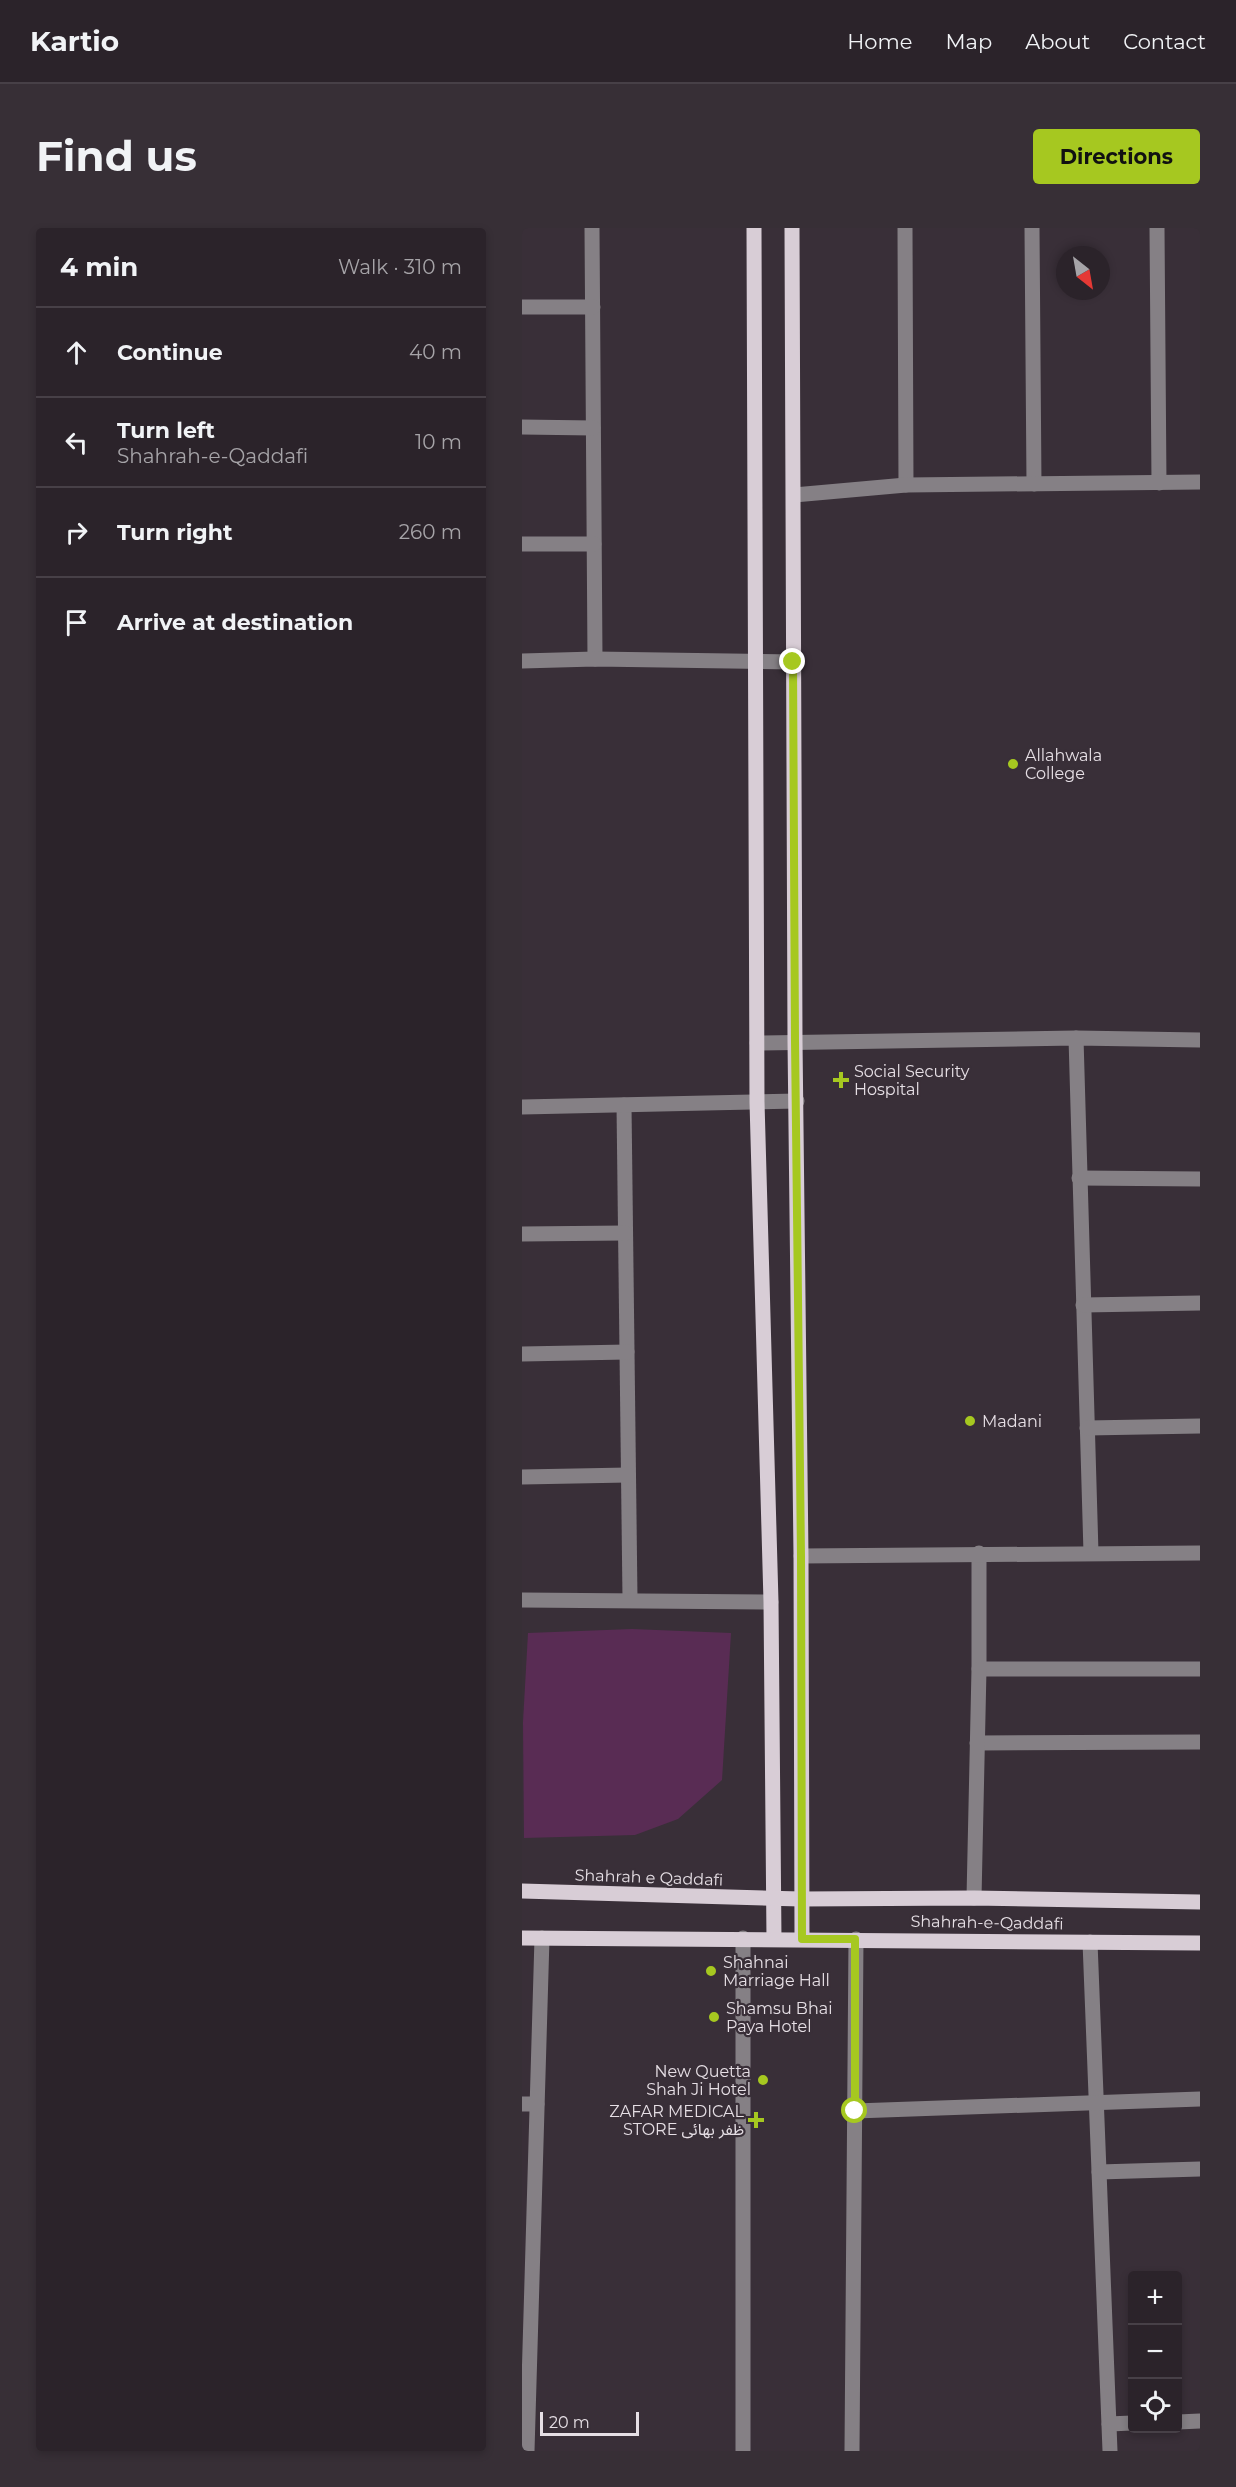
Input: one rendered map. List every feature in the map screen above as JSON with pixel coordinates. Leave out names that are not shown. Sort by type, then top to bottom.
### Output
[{"type":"main road","points":[[522,1938],[774,1939],[771,1602],[757,1102],[754,228]]},
{"type":"main road","points":[[792,228],[802,1939]]},
{"type":"main road","name":"Shahrah e Qaddafi","points":[[522,1891],[774,1899]]},
{"type":"main road","name":"Shahrah-e-Qaddafi","points":[[774,1899],[974,1898],[1200,1902]]},
{"type":"main road","name":"Shahrah-e-Qaddafi","points":[[774,1939],[1200,1943]]},
{"type":"street","points":[[592,228],[595,659]]},
{"type":"street","points":[[905,228],[906,485]]},
{"type":"street","points":[[1032,228],[1034,484]]},
{"type":"street","points":[[1157,228],[1159,483]]},
{"type":"street","points":[[522,307],[593,307]]},
{"type":"street","points":[[522,427],[593,428]]},
{"type":"street","points":[[794,495],[906,485],[1200,482]]},
{"type":"street","points":[[522,544],[594,544]]},
{"type":"street","points":[[522,660],[793,662]]},
{"type":"street","points":[[757,1043],[1076,1038],[1200,1040]]},
{"type":"street","points":[[1076,1038],[1091,1553]]},
{"type":"street","points":[[522,1107],[797,1101]]},
{"type":"street","points":[[624,1105],[630,1599]]},
{"type":"street","points":[[1079,1178],[1200,1179]]},
{"type":"street","points":[[522,1234],[625,1233]]},
{"type":"street","points":[[1083,1305],[1200,1302]]},
{"type":"street","points":[[522,1354],[627,1353]]},
{"type":"street","points":[[1087,1428],[1200,1426]]},
{"type":"street","points":[[522,1477],[628,1475]]},
{"type":"street","points":[[801,1556],[1200,1552]]},
{"type":"street","points":[[974,1898],[979,1553]]},
{"type":"street","points":[[522,1600],[630,1599],[771,1602]]},
{"type":"street","points":[[979,1669],[1200,1669]]},
{"type":"street","points":[[977,1743],[1200,1742]]},
{"type":"street","points":[[527,2451],[525,2412],[530,2104],[542,1938]]},
{"type":"street","points":[[742,1938],[743,2451]]},
{"type":"street","points":[[852,2451],[855,1939]]},
{"type":"street","points":[[1090,1942],[1110,2451]]},
{"type":"street","points":[[855,2111],[1200,2100]]},
{"type":"street","points":[[1100,2172],[1200,2169]]},
{"type":"street","points":[[1182,2422],[1200,2421]]},
{"type":"street","points":[[1109,2424],[1128,2423]]},
{"type":"shaded area","points":[[632,1629],[731,1633],[722,1780],[678,1819],[635,1835],[524,1838],[523,1722],[528,1633]]},
{"type":"place","name":"Allahwala College","points":[[1013,764]]},
{"type":"place","name":"Social Security Hospital","points":[[841,1080]]},
{"type":"place","name":"Madani","points":[[970,1421]]},
{"type":"place","name":"Shahnai Marriage Hall","points":[[711,1971]]},
{"type":"place","name":"Shamsu Bhai Paya Hotel","points":[[714,2017]]},
{"type":"place","name":"New Quetta Shah Ji Hotel","points":[[763,2080]]},
{"type":"place","name":"ZAFAR MEDICAL STORE ظفر بھائی","points":[[756,2120]]},
{"type":"route","points":[[793,662],[802,1939],[855,1939],[855,2111]]}]
